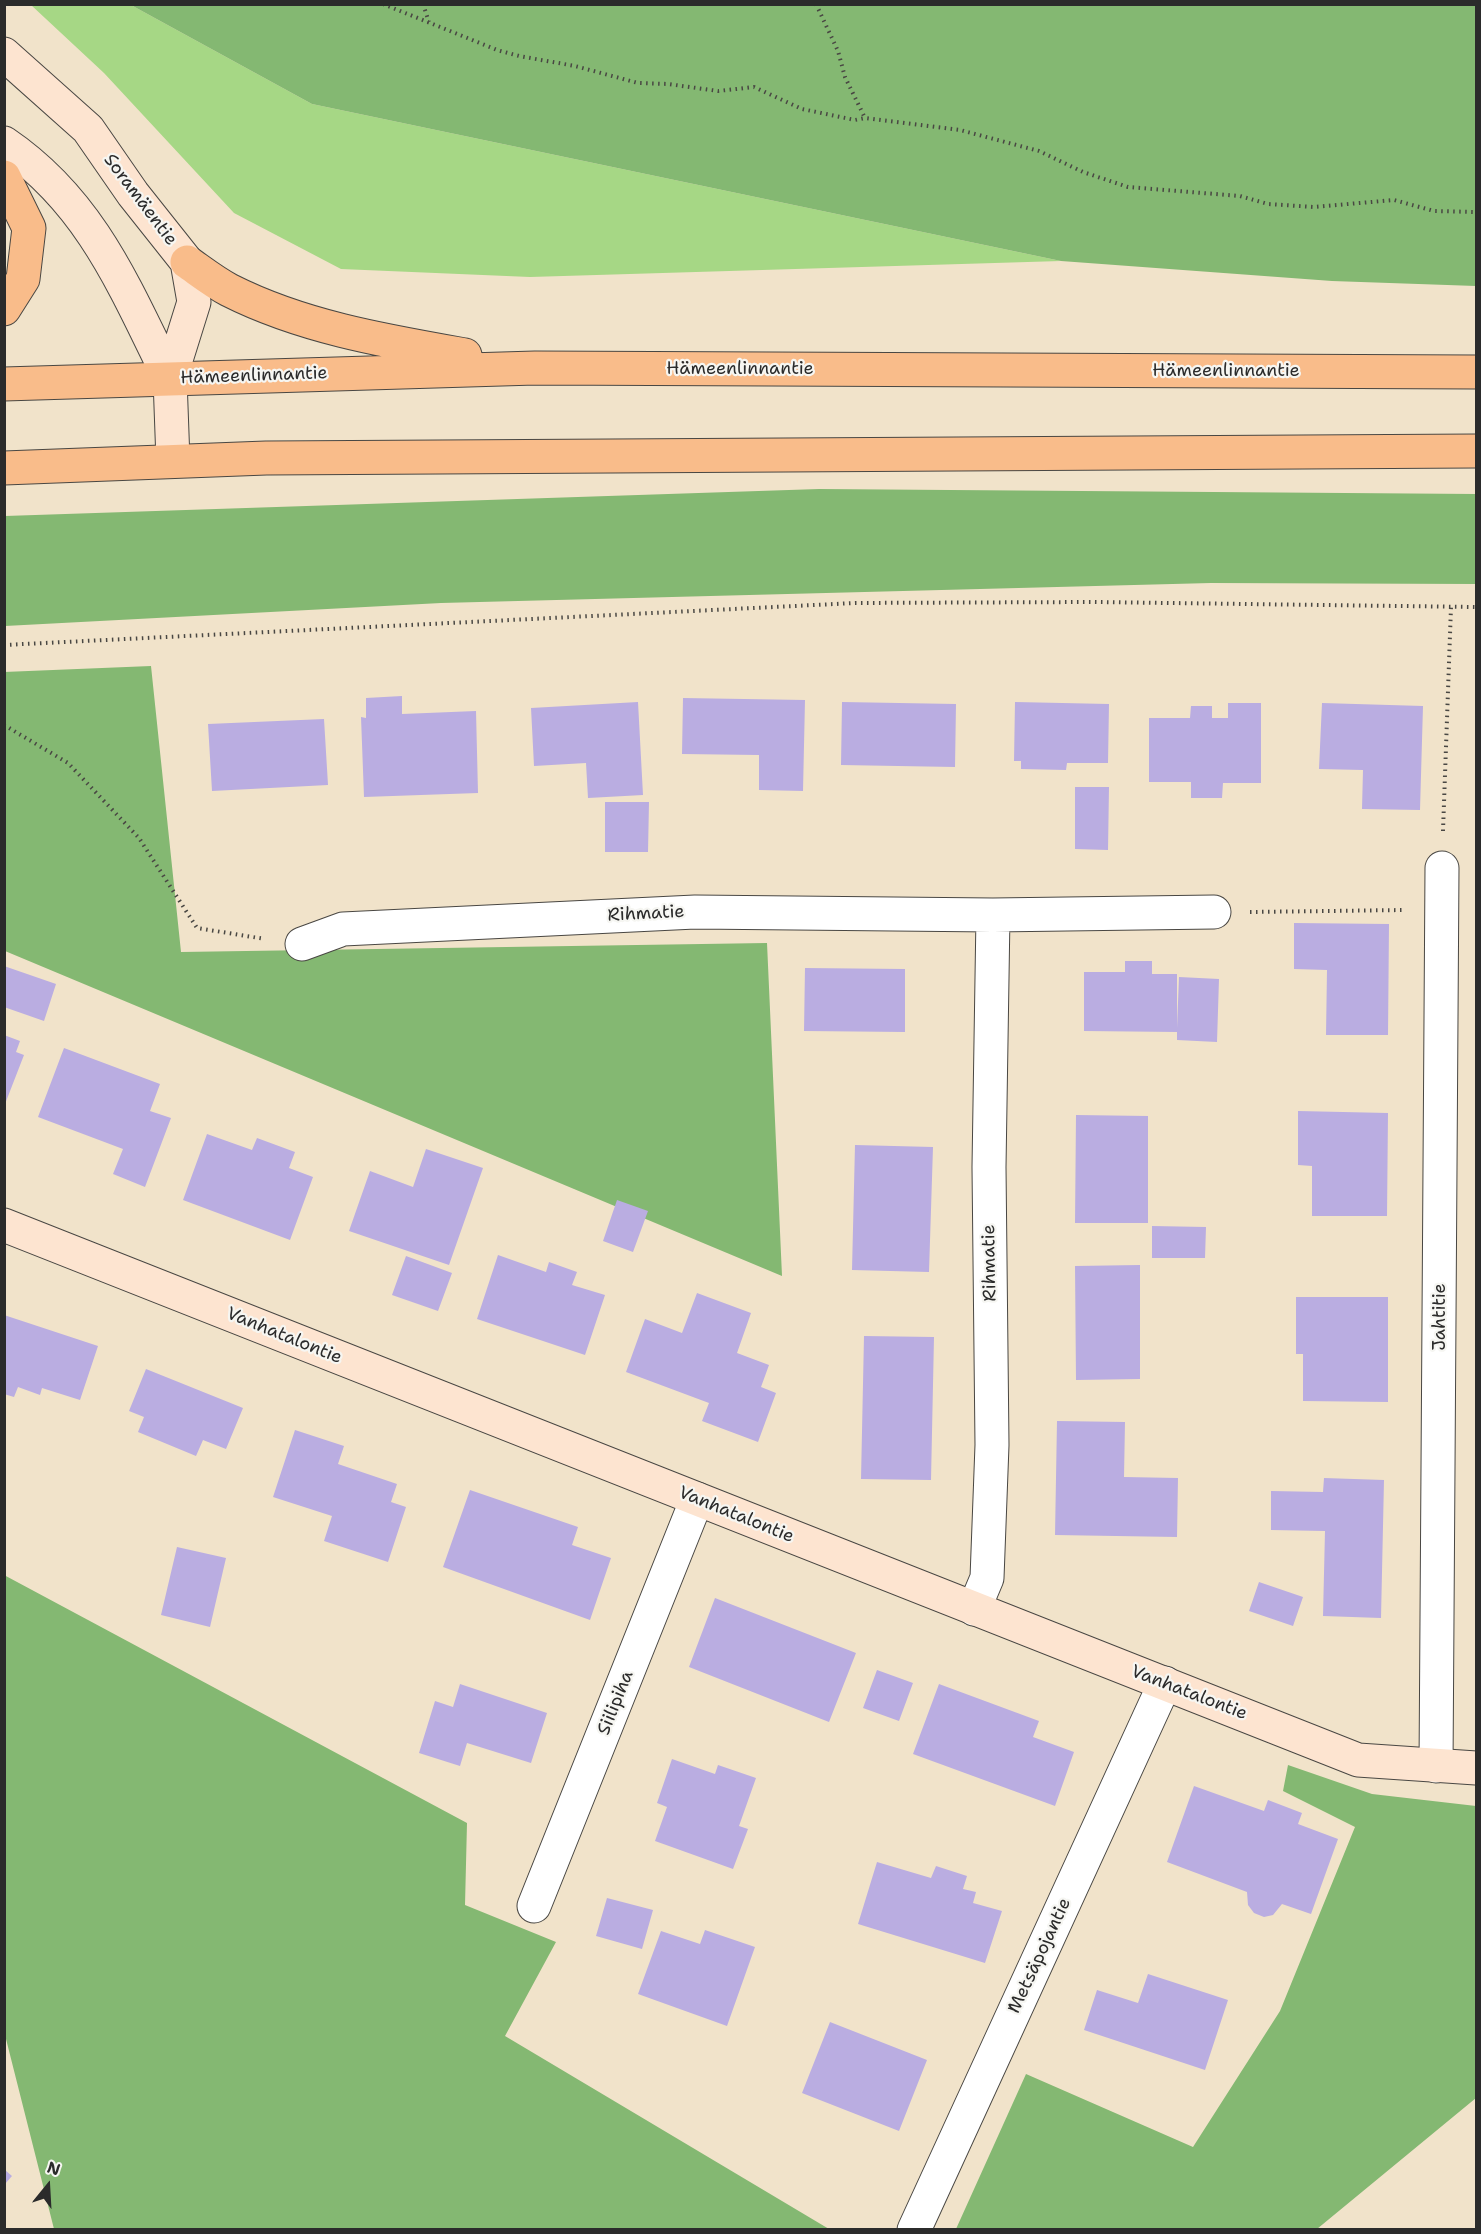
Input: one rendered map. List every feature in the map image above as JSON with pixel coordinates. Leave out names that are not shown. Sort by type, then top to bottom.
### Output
[{"type":"main road","points":[[4,177],[29,228],[22,279],[4,309]]},
{"type":"main road","points":[[187,262],[229,290],[288,313],[358,336],[535,368]]},
{"type":"main road","name":"Hämeenlinnantie","points":[[4,384],[535,368],[1476,372]]},
{"type":"main road","points":[[4,468],[278,458],[1476,452]]},
{"type":"street","name":"Soramäentie","points":[[4,54],[88,129],[133,194],[187,262],[194,302],[170,379],[173,461]]},
{"type":"street","name":"Soramäentie","points":[[4,143],[33,162],[77,208],[120,277],[170,379]]},
{"type":"street","name":"Jahtitie","points":[[1436,1766],[1442,868]]},
{"type":"street","name":"Rihmatie","points":[[302,944],[343,929],[695,912],[993,915],[1214,912]]},
{"type":"street","name":"Rihmatie","points":[[974,1610],[987,1578],[992,1445],[989,1167],[993,915]]},
{"type":"street","name":"Vanhatalontie","points":[[4,1225],[1358,1760],[1476,1768]]},
{"type":"street","name":"Siilipiha","points":[[534,1906],[697,1499]]},
{"type":"street","name":"Metsäpojantie","points":[[914,2229],[1165,1683]]},
{"type":"path","points":[[383,4],[497,50],[574,66],[638,84],[668,84],[718,91],[754,87],[802,109],[855,120],[865,118],[960,130],[1039,151],[1083,172],[1128,187],[1240,196],[1268,204],[1314,207],[1394,200],[1434,211],[1476,212]]},
{"type":"path","points":[[423,4],[429,22]]},
{"type":"path","points":[[816,4],[838,51],[845,77],[865,118]]},
{"type":"path","points":[[4,645],[855,603],[1093,602],[1476,607]]},
{"type":"path","points":[[1442,868],[1451,607]]},
{"type":"path","points":[[4,725],[68,763],[139,838],[197,928],[302,944]]},
{"type":"path","points":[[1214,912],[1442,910]]},
{"type":"green space","points":[[31,5],[131,5],[312,104],[1061,261],[530,277],[341,269],[234,213],[104,73]]},
{"type":"green space","points":[[131,5],[1476,5],[1476,286],[1332,281],[1061,261],[312,104]]},
{"type":"green space","points":[[819,489],[1476,494],[1476,584],[1211,583],[441,603],[5,626],[5,516]]},
{"type":"green space","points":[[151,666],[181,952],[767,943],[782,1276],[5,951],[4,672]]},
{"type":"green space","points":[[4,1575],[467,1823],[465,1905],[556,1942],[505,2036],[829,2229],[54,2229],[5,2035]]},
{"type":"green space","points":[[1288,1765],[1372,1794],[1476,1806],[1476,2098],[1317,2229],[956,2229],[1026,2074],[1193,2147],[1280,2011],[1355,1827],[1283,1791]]},
{"type":"building","points":[[402,696],[402,714],[476,711],[478,793],[364,797],[361,717],[366,718],[366,698]]},
{"type":"building","points":[[683,698],[805,700],[803,791],[759,790],[759,755],[682,754]]},
{"type":"building","points":[[638,702],[643,795],[588,798],[586,763],[534,766],[531,708]]},
{"type":"building","points":[[842,702],[956,704],[955,767],[841,765]]},
{"type":"building","points":[[1015,702],[1109,704],[1108,763],[1067,763],[1066,770],[1021,769],[1021,761],[1014,761]]},
{"type":"building","points":[[1228,703],[1261,703],[1261,783],[1223,783],[1222,798],[1191,798],[1191,782],[1149,782],[1149,718],[1190,718],[1191,706],[1212,706],[1212,718],[1228,718]]},
{"type":"building","points":[[1322,703],[1423,706],[1420,810],[1362,809],[1363,770],[1319,769]]},
{"type":"building","points":[[324,719],[328,785],[212,791],[208,724]]},
{"type":"building","points":[[1075,787],[1109,787],[1108,850],[1075,849]]},
{"type":"building","points":[[605,802],[649,802],[648,852],[605,852]]},
{"type":"building","points":[[1294,923],[1389,924],[1388,1035],[1326,1035],[1327,970],[1294,969]]},
{"type":"building","points":[[1125,961],[1152,961],[1152,974],[1177,974],[1177,1028],[1179,977],[1219,979],[1217,1042],[1177,1040],[1177,1032],[1084,1031],[1084,972],[1125,972]]},
{"type":"building","points":[[4,966],[56,984],[44,1021],[4,1007]]},
{"type":"building","points":[[805,968],[905,969],[905,1032],[804,1031]]},
{"type":"building","points":[[4,1035],[20,1041],[16,1052],[24,1055],[5,1104]]},
{"type":"building","points":[[64,1048],[160,1084],[150,1111],[171,1118],[145,1187],[113,1174],[123,1149],[38,1117]]},
{"type":"building","points":[[1298,1111],[1388,1113],[1387,1216],[1312,1216],[1312,1166],[1298,1165]]},
{"type":"building","points":[[1076,1115],[1148,1116],[1148,1223],[1075,1223]]},
{"type":"building","points":[[207,1134],[252,1150],[257,1138],[295,1152],[289,1168],[313,1177],[290,1240],[183,1200]]},
{"type":"building","points":[[855,1145],[933,1147],[929,1272],[852,1270]]},
{"type":"building","points":[[426,1149],[483,1168],[449,1265],[349,1231],[370,1171],[413,1187]]},
{"type":"building","points":[[617,1200],[648,1211],[633,1252],[603,1241]]},
{"type":"building","points":[[1152,1226],[1206,1227],[1205,1258],[1152,1258]]},
{"type":"building","points":[[498,1255],[546,1272],[549,1262],[577,1272],[572,1285],[605,1295],[585,1355],[477,1319]]},
{"type":"building","points":[[406,1256],[452,1273],[438,1311],[392,1295]]},
{"type":"building","points":[[1140,1265],[1140,1379],[1076,1380],[1075,1266]]},
{"type":"building","points":[[697,1293],[751,1313],[737,1353],[769,1365],[761,1387],[776,1393],[758,1442],[702,1421],[709,1403],[626,1372],[645,1319],[682,1333]]},
{"type":"building","points":[[1296,1297],[1388,1297],[1388,1402],[1303,1401],[1303,1354],[1296,1354]]},
{"type":"building","points":[[4,1315],[98,1346],[80,1400],[42,1388],[40,1395],[18,1387],[14,1397],[4,1394]]},
{"type":"building","points":[[864,1336],[934,1337],[931,1480],[861,1479]]},
{"type":"building","points":[[146,1369],[243,1408],[226,1449],[203,1440],[196,1456],[138,1432],[144,1417],[129,1411]]},
{"type":"building","points":[[1057,1421],[1125,1422],[1124,1477],[1178,1478],[1177,1537],[1055,1535]]},
{"type":"building","points":[[295,1430],[344,1446],[338,1464],[397,1484],[391,1502],[406,1507],[388,1562],[324,1541],[332,1516],[273,1497]]},
{"type":"building","points":[[1324,1478],[1384,1480],[1381,1618],[1323,1616],[1325,1531],[1271,1530],[1271,1491],[1323,1492]]},
{"type":"building","points":[[470,1490],[578,1527],[572,1545],[611,1558],[590,1620],[443,1567]]},
{"type":"building","points":[[177,1547],[226,1558],[210,1627],[161,1615]]},
{"type":"building","points":[[1259,1582],[1303,1597],[1293,1626],[1249,1611]]},
{"type":"building","points":[[715,1598],[856,1653],[829,1722],[689,1667]]},
{"type":"building","points":[[877,1670],[913,1683],[899,1721],[863,1708]]},
{"type":"building","points":[[460,1684],[547,1713],[531,1763],[467,1743],[460,1766],[419,1753],[435,1701],[453,1707]]},
{"type":"building","points":[[939,1684],[1039,1721],[1033,1737],[1074,1752],[1055,1806],[913,1754]]},
{"type":"building","points":[[672,1759],[715,1774],[718,1765],[756,1778],[739,1826],[748,1829],[733,1869],[655,1841],[667,1807],[657,1803]]},
{"type":"building","points":[[1194,1786],[1264,1811],[1268,1800],[1302,1813],[1298,1824],[1338,1839],[1311,1914],[1282,1904],[1273,1915],[1264,1917],[1254,1913],[1248,1905],[1247,1892],[1167,1862]]},
{"type":"building","points":[[877,1862],[931,1878],[936,1866],[967,1876],[963,1889],[976,1892],[973,1903],[1002,1911],[985,1963],[858,1924]]},
{"type":"building","points":[[607,1898],[653,1910],[642,1949],[596,1936]]},
{"type":"building","points":[[705,1930],[755,1947],[727,2026],[638,1994],[661,1931],[700,1944]]},
{"type":"building","points":[[1148,1974],[1228,2000],[1205,2070],[1084,2030],[1097,1990],[1138,2003]]},
{"type":"building","points":[[830,2022],[927,2060],[899,2131],[802,2093]]},
{"type":"building","points":[[5,2170],[12,2176],[5,2184]]}]
